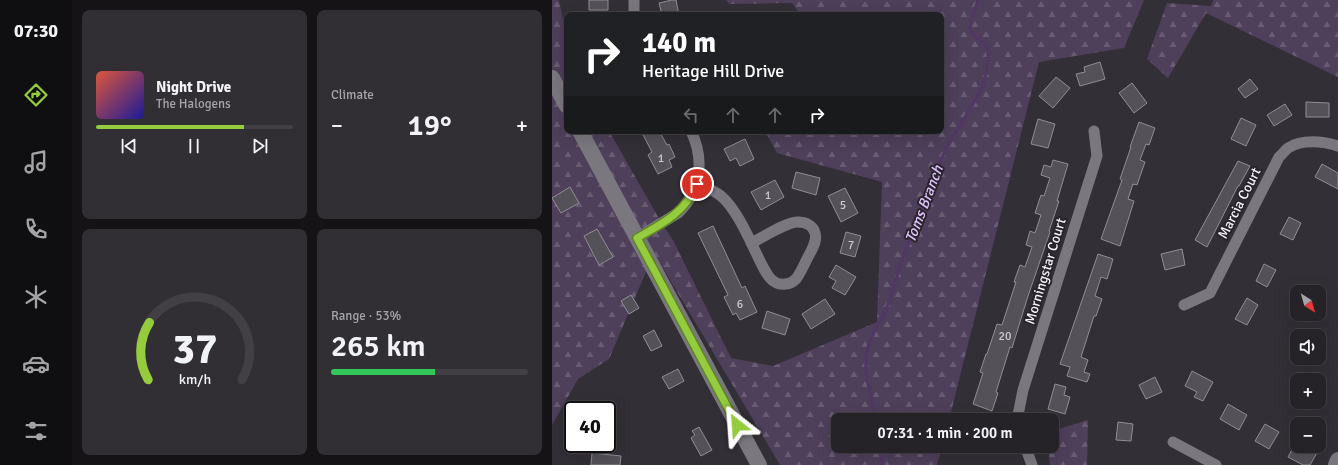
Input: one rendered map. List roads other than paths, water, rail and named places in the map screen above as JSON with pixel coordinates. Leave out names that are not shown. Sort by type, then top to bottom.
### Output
[{"type":"street","points":[[634,0],[634,12]]},
{"type":"street","points":[[552,78],[564,100]]},
{"type":"street","name":"Morningstar Court","points":[[1019,413],[1026,383],[1097,156],[1094,131]]},
{"type":"street","points":[[582,134],[759,465]]},
{"type":"street","points":[[637,238],[678,213],[690,198],[697,184],[699,171],[699,158],[692,134]]},
{"type":"street","name":"Marcia Court","points":[[1184,305],[1210,294],[1279,158],[1288,148],[1298,144],[1312,142],[1326,142],[1338,146]]},
{"type":"street","points":[[697,184],[712,190],[726,200],[751,243],[766,273],[773,281],[782,284],[790,283],[796,279],[814,245],[816,236],[815,232],[810,226],[802,223],[792,223],[751,243]]},
{"type":"street","points":[[1173,442],[1216,465]]},
{"type":"street","points":[[1028,453],[1032,465]]},
{"type":"street","points":[[1336,465],[1338,460]]},
{"type":"waterway","name":"Toms Branch","points":[[875,413],[866,374],[866,358],[871,338],[887,307],[903,258],[940,162],[948,145],[979,93],[987,71],[987,47],[970,30],[971,21],[978,0]]},
{"type":"waterway","name":"Toms Branch","points":[[881,453],[882,465]]}]
